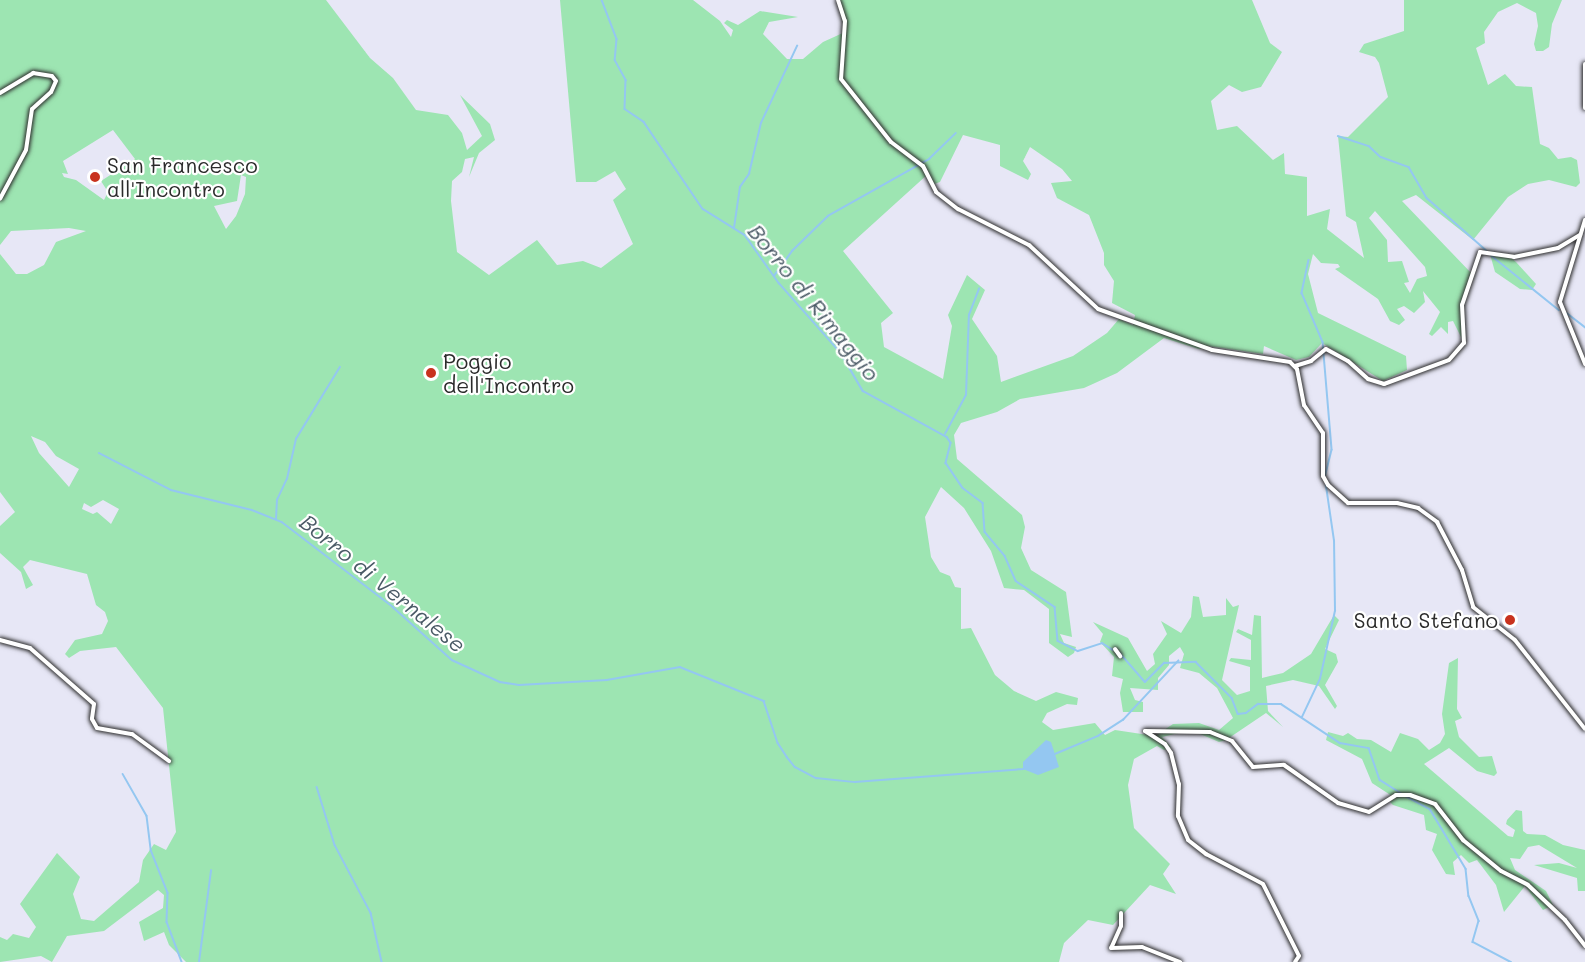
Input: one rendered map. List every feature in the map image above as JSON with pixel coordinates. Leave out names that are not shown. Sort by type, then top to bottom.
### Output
[{"type":"street","points":[[838,0],[845,21],[841,79],[891,142],[923,166],[943,198],[1029,245],[1098,309],[1135,324],[1171,333],[1196,346],[1227,354],[1269,356],[1295,366],[1311,361],[1326,349],[1348,361],[1368,379],[1384,384],[1449,360],[1464,343],[1462,306],[1480,252],[1514,257],[1558,248],[1580,235]]},
{"type":"street","points":[[1585,64],[1585,108]]},
{"type":"street","points":[[0,93],[33,73],[52,76],[56,81],[51,92],[32,109],[26,150],[0,199]]},
{"type":"street","points":[[1585,220],[1560,302],[1585,364]]},
{"type":"street","points":[[1295,366],[1304,405],[1323,433],[1323,476],[1328,485],[1348,503],[1397,503],[1418,508],[1437,522],[1462,570],[1473,607],[1515,640],[1585,729]]},
{"type":"street","points":[[0,640],[30,648],[94,704],[92,719],[97,728],[132,734],[169,761]]},
{"type":"street","points":[[1115,649],[1120,656]]},
{"type":"street","points":[[1295,962],[1299,956],[1263,884],[1206,854],[1188,840],[1178,816],[1179,784],[1169,746],[1145,731],[1210,732],[1232,741],[1253,767],[1284,765],[1338,803],[1369,812],[1396,795],[1410,795],[1442,810],[1463,840],[1501,871],[1528,885],[1565,920],[1585,946]]},
{"type":"street","points":[[1121,913],[1118,935],[1111,948],[1142,947],[1180,962]]},
{"type":"green space","points":[[0,0],[326,0],[370,58],[393,78],[416,110],[448,115],[462,133],[467,150],[482,136],[460,95],[490,124],[495,140],[479,153],[469,177],[474,157],[465,159],[462,172],[452,181],[451,201],[457,252],[489,275],[537,240],[557,265],[583,261],[601,268],[633,244],[613,200],[626,189],[615,171],[596,182],[576,182],[560,0],[693,0],[720,21],[731,37],[733,30],[724,23],[727,20],[738,25],[760,11],[798,17],[769,22],[763,34],[787,59],[803,59],[823,42],[845,32],[838,0],[1252,0],[1270,43],[1282,52],[1261,87],[1242,92],[1229,85],[1211,101],[1217,130],[1237,126],[1273,160],[1284,153],[1285,174],[1307,177],[1307,216],[1330,209],[1327,229],[1364,258],[1356,222],[1346,216],[1338,136],[1348,137],[1388,97],[1379,63],[1375,57],[1359,52],[1364,44],[1404,31],[1404,0],[1562,0],[1552,24],[1549,47],[1543,51],[1536,51],[1534,44],[1538,26],[1536,13],[1517,3],[1498,12],[1484,32],[1485,43],[1476,48],[1488,85],[1505,74],[1516,86],[1532,87],[1540,144],[1549,148],[1558,159],[1571,157],[1577,160],[1580,183],[1576,187],[1549,180],[1528,184],[1508,197],[1473,240],[1416,195],[1402,201],[1474,276],[1462,305],[1462,339],[1453,321],[1448,322],[1448,334],[1441,327],[1432,336],[1429,334],[1440,312],[1423,291],[1425,302],[1414,313],[1404,306],[1397,309],[1405,320],[1399,325],[1390,321],[1378,299],[1335,269],[1340,267],[1338,264],[1321,263],[1313,254],[1308,274],[1318,313],[1406,356],[1407,370],[1383,381],[1322,343],[1309,357],[1296,360],[1264,346],[1263,354],[1208,346],[1199,349],[1164,338],[1117,373],[1084,388],[1020,399],[997,412],[961,423],[954,435],[957,459],[1022,515],[1025,527],[1021,548],[1031,570],[1066,592],[1072,637],[1060,634],[1064,643],[1076,647],[1074,653],[1068,657],[1049,643],[1049,609],[1024,590],[1004,588],[991,551],[964,508],[941,487],[925,517],[931,557],[940,572],[950,576],[955,587],[961,588],[961,629],[971,628],[995,675],[1014,691],[1036,701],[1056,692],[1078,698],[1077,705],[1067,704],[1047,713],[1042,722],[1053,730],[1095,723],[1105,735],[1115,730],[1155,736],[1173,724],[1199,723],[1219,730],[1233,718],[1217,688],[1199,673],[1180,668],[1184,654],[1180,647],[1169,656],[1169,665],[1158,678],[1158,690],[1130,688],[1135,700],[1143,702],[1143,712],[1123,712],[1120,693],[1123,679],[1112,676],[1114,657],[1100,642],[1103,634],[1093,622],[1128,638],[1147,671],[1155,664],[1153,654],[1167,634],[1161,621],[1181,633],[1191,617],[1193,596],[1199,597],[1203,617],[1226,615],[1226,598],[1233,607],[1239,605],[1222,680],[1237,695],[1250,691],[1250,667],[1229,661],[1231,658],[1251,660],[1251,640],[1236,632],[1238,629],[1252,635],[1254,615],[1261,616],[1262,678],[1283,673],[1311,654],[1334,615],[1339,620],[1325,649],[1336,654],[1338,662],[1325,685],[1337,706],[1335,709],[1319,686],[1293,680],[1266,686],[1268,711],[1283,727],[1266,713],[1226,740],[1219,742],[1191,730],[1162,737],[1171,747],[1164,750],[1157,746],[1134,759],[1128,785],[1134,828],[1170,864],[1163,874],[1176,894],[1150,885],[1113,925],[1088,920],[1064,943],[1059,962],[186,962],[169,945],[164,932],[144,941],[139,922],[163,908],[164,895],[158,890],[104,931],[67,936],[52,962],[41,956],[0,962],[0,937],[7,940],[13,934],[29,938],[36,927],[20,904],[57,853],[80,877],[73,894],[81,919],[94,921],[139,882],[143,860],[154,844],[166,850],[176,832],[163,708],[116,647],[80,651],[69,658],[65,654],[75,640],[102,634],[108,621],[105,612],[96,605],[87,574],[30,560],[23,567],[33,585],[26,589],[21,572],[0,553],[0,526],[15,512],[0,492],[0,254],[16,274],[27,274],[44,265],[56,242],[86,231],[69,228],[11,231],[0,245]],"holes":[[[113,130],[135,159],[101,181],[108,192],[104,200],[76,180],[64,177],[62,173],[68,174],[63,161]],[[963,135],[1000,145],[1000,166],[1028,180],[1031,174],[1023,161],[1030,147],[1062,169],[1072,181],[1051,183],[1057,198],[1089,215],[1104,253],[1104,265],[1114,281],[1112,303],[1135,315],[1133,325],[1119,319],[1107,333],[1073,356],[1001,382],[997,356],[972,319],[985,290],[967,275],[948,315],[952,326],[943,379],[884,347],[881,323],[893,313],[843,251],[928,174],[931,185],[940,182]],[[241,175],[246,177],[245,194],[236,216],[226,229],[214,206],[237,201]],[[1375,211],[1425,267],[1427,276],[1417,279],[1410,293],[1404,283],[1409,282],[1402,261],[1388,262],[1387,240],[1369,218]],[[31,436],[45,442],[56,456],[79,469],[69,487],[39,453]],[[103,500],[119,509],[111,524],[97,512],[93,514],[82,509],[84,503],[91,507]]]},
{"type":"green space","points":[[1490,254],[1509,256],[1516,262],[1536,284],[1532,290],[1520,289],[1495,272]]},
{"type":"green space","points":[[1458,658],[1457,709],[1462,718],[1455,721],[1459,737],[1479,757],[1492,756],[1497,773],[1494,776],[1477,771],[1449,748],[1424,764],[1508,836],[1513,837],[1515,830],[1506,824],[1507,820],[1516,810],[1522,811],[1523,831],[1527,834],[1545,835],[1563,845],[1585,850],[1585,891],[1578,891],[1577,878],[1534,865],[1559,863],[1577,868],[1539,845],[1528,847],[1520,859],[1510,858],[1515,870],[1546,891],[1553,905],[1543,910],[1525,886],[1504,912],[1496,885],[1477,860],[1469,863],[1461,855],[1453,862],[1455,875],[1446,874],[1432,850],[1437,834],[1426,830],[1424,815],[1393,805],[1390,802],[1395,798],[1372,783],[1362,759],[1326,740],[1328,732],[1343,736],[1348,733],[1357,739],[1371,740],[1391,752],[1400,733],[1418,739],[1429,750],[1440,743],[1445,734],[1442,714],[1449,663]]},
{"type":"water","points":[[1046,740],[1051,742],[1059,767],[1038,775],[1023,769],[1023,762]]},
{"type":"waterway","name":"Borro di Rimaggio","points":[[602,0],[617,39],[615,60],[626,80],[625,109],[644,122],[703,209],[745,235],[779,283],[841,353],[863,391],[947,437],[951,443],[946,463],[963,488],[983,503],[985,532],[1005,556],[1016,581],[1055,607],[1058,641],[1078,651],[1102,643],[1113,650]]},
{"type":"waterway","points":[[734,228],[740,187],[749,174],[761,123],[797,46]]},
{"type":"waterway","points":[[774,276],[792,251],[828,216],[929,159],[956,133]]},
{"type":"waterway","points":[[1338,136],[1369,146],[1381,157],[1409,167],[1427,198],[1486,250]]},
{"type":"waterway","points":[[1492,256],[1559,310]]},
{"type":"waterway","points":[[1309,260],[1302,293],[1323,342],[1332,450],[1325,478]]},
{"type":"waterway","points":[[945,434],[966,395],[969,315],[979,289]]},
{"type":"waterway","points":[[1567,313],[1585,327]]},
{"type":"waterway","points":[[276,519],[277,500],[287,479],[296,439],[340,367]]},
{"type":"waterway","name":"Borro di Vernalese","points":[[99,453],[171,490],[252,510],[282,522],[393,607],[452,660],[500,682],[519,685],[607,680],[680,667],[764,701],[778,743],[787,757],[795,767],[816,778],[855,782],[1024,769]]},
{"type":"waterway","points":[[1302,717],[1320,679],[1335,611],[1334,541],[1326,486]]},
{"type":"waterway","name":"Borro di Rimaggio","points":[[1120,653],[1145,682],[1164,663],[1196,662],[1232,698],[1238,714],[1246,713],[1258,704],[1281,704],[1340,743],[1369,748],[1380,780],[1401,793]]},
{"type":"waterway","name":"Borro di Vernalese","points":[[1055,754],[1098,736],[1123,720],[1178,661]]},
{"type":"waterway","points":[[123,774],[147,816],[151,850],[168,893],[167,922],[182,962]]},
{"type":"waterway","points":[[317,787],[335,845],[371,913],[382,962]]},
{"type":"waterway","name":"Borro di Rimaggio","points":[[1407,797],[1430,809],[1466,869],[1469,896],[1479,921],[1473,942],[1511,962]]},
{"type":"waterway","points":[[199,962],[211,871]]},
{"type":"place","name":"San Francesco all'Incontro","points":[[95,177]]},
{"type":"place","name":"Poggio dell'Incontro","points":[[431,373]]},
{"type":"place","name":"Santo Stefano","points":[[1510,620]]}]
